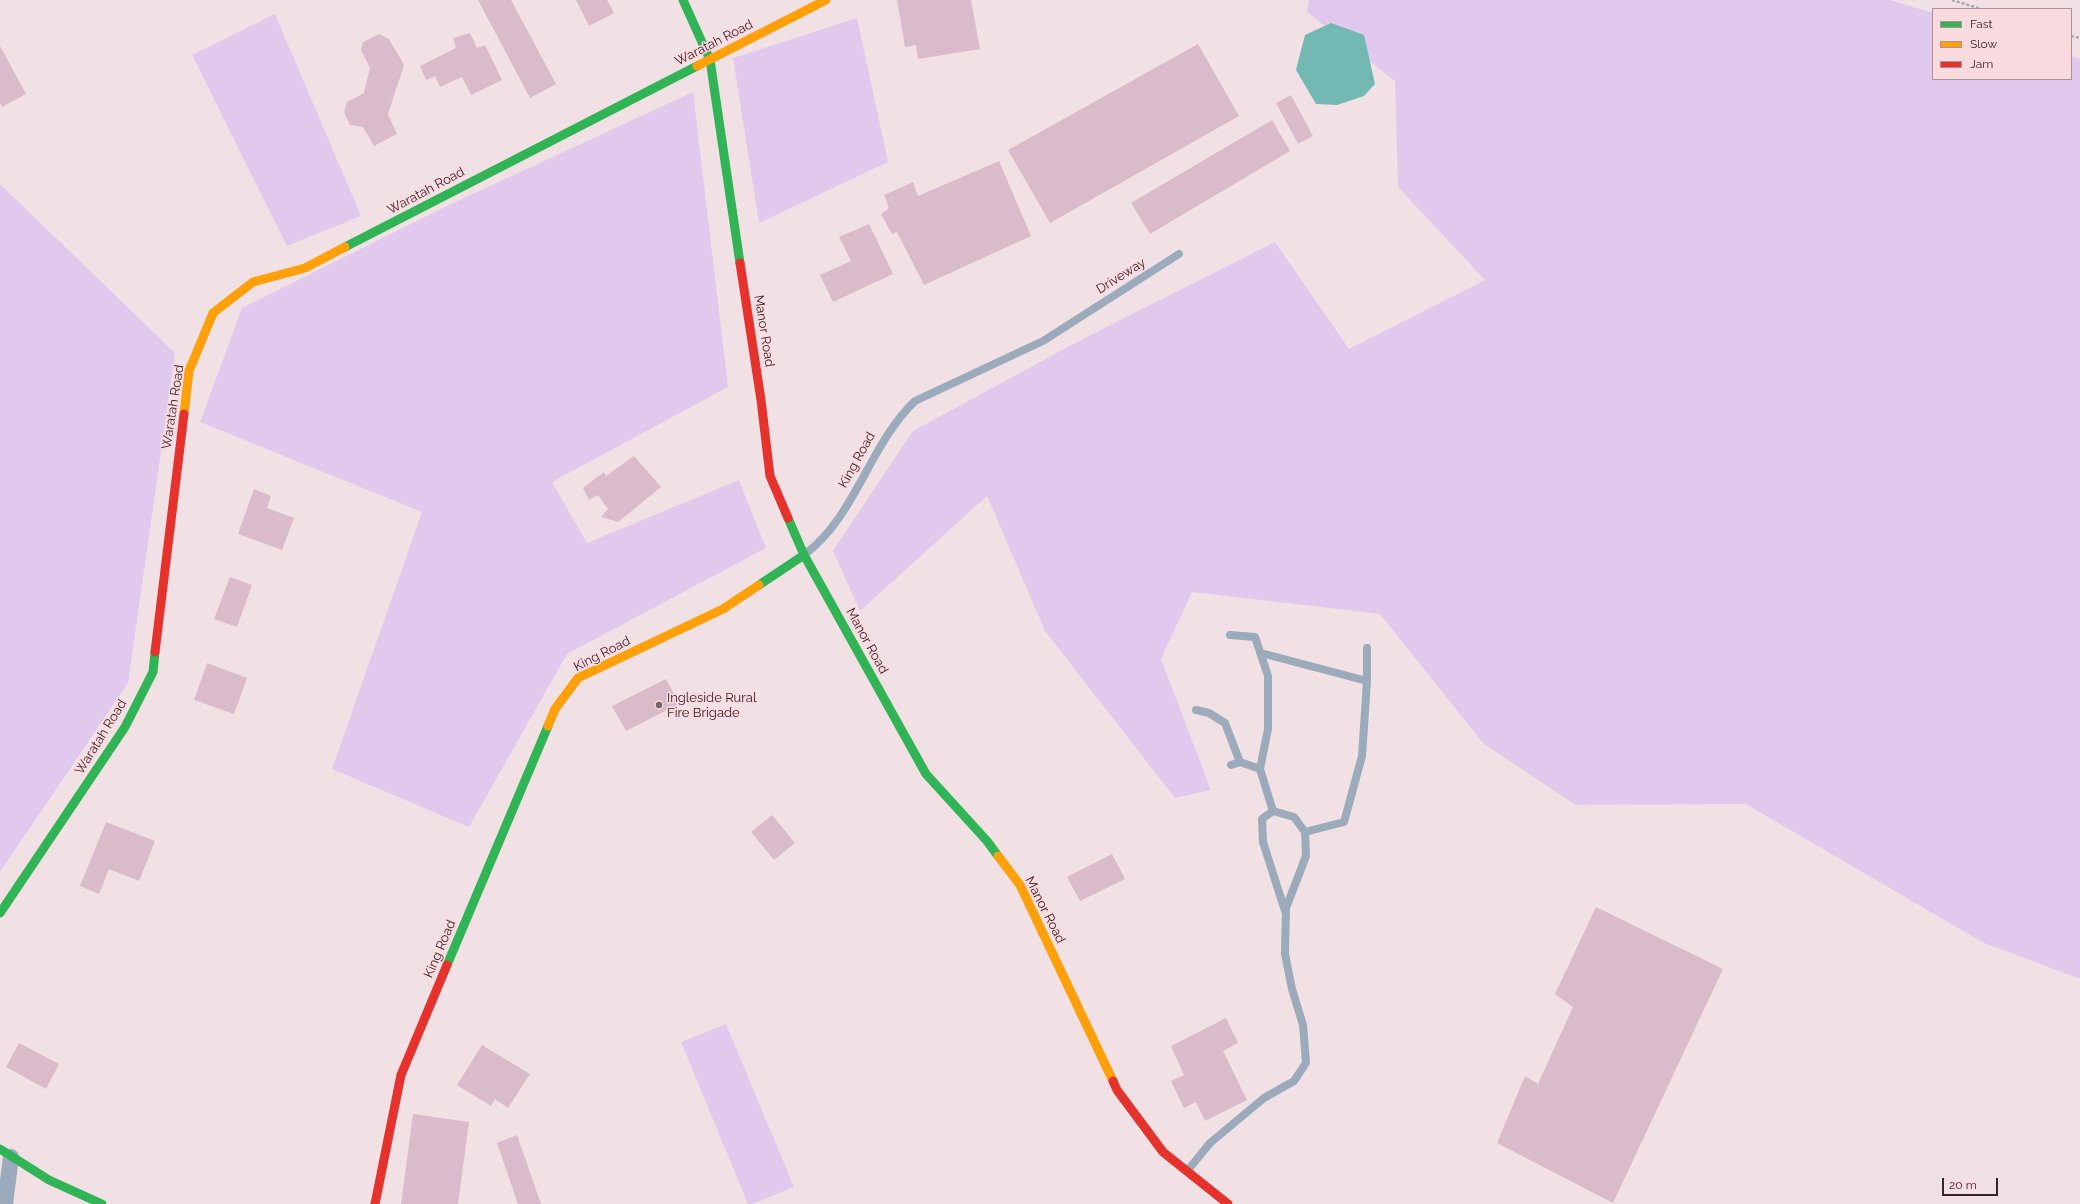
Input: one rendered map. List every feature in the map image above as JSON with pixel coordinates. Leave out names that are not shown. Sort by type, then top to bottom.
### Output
[{"type":"street","name":"Manor Road","points":[[683,0],[710,60],[761,400],[770,476],[804,555],[926,774],[987,841],[1020,885],[1117,1090],[1164,1152],[1228,1204]]},
{"type":"street","name":"Waratah Road","points":[[0,913],[125,727],[153,672],[189,371],[213,313],[253,282],[304,268],[826,0]]},
{"type":"street","name":"King Road","points":[[375,1204],[401,1075],[555,709],[578,678],[723,609],[804,555]]},
{"type":"street","points":[[5,1204],[6,1153]]},
{"type":"street","points":[[6,1153],[42,1176],[79,1195],[102,1204]]},
{"type":"lane","name":"Driveway","points":[[1077,319],[1179,254]]},
{"type":"lane","name":"King Road","points":[[804,555],[815,547],[836,522],[889,431],[900,416],[915,401],[1043,341],[1077,319]]},
{"type":"lane","points":[[1230,635],[1256,637],[1268,676],[1268,729],[1260,769],[1273,811]]},
{"type":"lane","points":[[1306,832],[1344,822],[1362,756],[1368,681],[1367,648]]},
{"type":"lane","points":[[1261,653],[1368,681]]},
{"type":"lane","points":[[1196,710],[1209,713],[1225,723],[1240,762]]},
{"type":"lane","points":[[1231,765],[1240,762],[1260,769]]},
{"type":"lane","points":[[1188,1171],[1210,1143],[1264,1098],[1294,1081],[1306,1063],[1303,1025],[1292,990],[1285,954],[1285,911],[1263,842],[1262,819],[1273,811]]},
{"type":"lane","points":[[1273,811],[1294,817],[1306,832],[1306,856],[1285,911]]},
{"type":"path","points":[[1952,0],[1978,8]]},
{"type":"shaded area","points":[[1309,0],[1890,0],[1932,13],[1932,80],[2072,80],[2072,56],[2080,59],[2080,979],[1982,942],[1746,804],[1576,805],[1483,743],[1380,614],[1192,592],[1161,659],[1211,790],[1175,798],[1045,631],[987,496],[860,611],[833,551],[913,431],[1077,342],[1275,242],[1349,349],[1485,280],[1398,187],[1395,81],[1307,12]]},
{"type":"shaded area","points":[[275,14],[361,216],[287,246],[192,55]]},
{"type":"shaded area","points":[[857,18],[888,162],[759,223],[733,58]]},
{"type":"shaded area","points":[[693,92],[728,387],[552,482],[587,543],[739,480],[766,548],[567,654],[469,827],[332,769],[422,512],[200,422],[242,308],[451,204]]},
{"type":"shaded area","points":[[0,184],[175,353],[128,683],[0,872]]},
{"type":"shaded area","points":[[726,1024],[794,1187],[752,1204],[748,1204],[681,1042]]},
{"type":"water","points":[[1331,23],[1364,35],[1375,84],[1364,96],[1337,105],[1316,104],[1296,70],[1305,35]]},
{"type":"building","points":[[478,0],[511,0],[556,84],[530,98]]},
{"type":"building","points":[[576,0],[607,0],[614,13],[589,26]]},
{"type":"building","points":[[897,0],[971,0],[980,49],[918,59],[916,45],[905,47]]},
{"type":"building","points":[[470,33],[477,48],[485,45],[502,80],[471,95],[462,77],[440,87],[435,76],[426,80],[420,66],[456,48],[453,38]]},
{"type":"building","points":[[379,34],[389,39],[404,65],[388,114],[397,134],[374,146],[363,127],[350,125],[344,112],[347,102],[364,93],[370,68],[361,50],[363,42]]},
{"type":"building","points":[[1198,44],[1239,116],[1050,223],[1008,150]]},
{"type":"building","points":[[0,46],[26,94],[2,107],[0,103]]},
{"type":"building","points":[[1291,95],[1313,136],[1298,144],[1276,103]]},
{"type":"building","points":[[1272,120],[1290,151],[1150,234],[1131,203]]},
{"type":"building","points":[[999,161],[1031,236],[924,285],[897,232],[892,234],[881,214],[889,208],[884,195],[913,182],[918,196]]},
{"type":"building","points":[[869,224],[893,274],[833,302],[820,275],[851,261],[839,237]]},
{"type":"building","points":[[634,456],[661,487],[618,522],[601,517],[608,509],[598,495],[589,500],[583,488],[604,472],[606,476]]},
{"type":"building","points":[[254,489],[271,496],[267,508],[294,518],[282,550],[238,534]]},
{"type":"building","points":[[230,577],[252,585],[237,627],[214,619]]},
{"type":"building","points":[[207,663],[247,678],[234,714],[194,700]]},
{"type":"building","points":[[666,679],[679,704],[626,731],[612,706]]},
{"type":"building","points":[[772,815],[795,843],[774,860],[751,832]]},
{"type":"building","points":[[106,822],[155,841],[139,881],[109,869],[99,894],[80,886]]},
{"type":"building","points":[[1112,854],[1125,879],[1080,901],[1067,877]]},
{"type":"building","points":[[1596,907],[1723,969],[1613,1203],[1497,1143],[1525,1076],[1538,1084],[1573,1007],[1555,994]]},
{"type":"building","points":[[1226,1018],[1238,1043],[1223,1051],[1247,1100],[1205,1121],[1196,1102],[1184,1108],[1171,1081],[1184,1075],[1171,1046]]},
{"type":"building","points":[[19,1043],[59,1064],[46,1089],[6,1067]]},
{"type":"building","points":[[482,1045],[530,1074],[508,1108],[495,1099],[491,1106],[457,1085]]},
{"type":"building","points":[[413,1114],[469,1122],[458,1204],[401,1204]]},
{"type":"building","points":[[517,1135],[541,1204],[518,1204],[497,1143]]},
{"type":"traffic: fast","points":[[683,0],[710,60],[740,263]]},
{"type":"traffic: fast","points":[[345,247],[697,66]]},
{"type":"traffic: fast","points":[[788,518],[804,555],[926,774],[987,841],[998,856]]},
{"type":"traffic: fast","points":[[759,585],[804,555]]},
{"type":"traffic: fast","points":[[0,913],[125,727],[153,672],[155,652]]},
{"type":"traffic: fast","points":[[447,965],[548,726]]},
{"type":"traffic: fast","points":[[0,1149],[49,1180],[102,1204]]},
{"type":"traffic: slow","points":[[697,66],[826,0]]},
{"type":"traffic: slow","points":[[184,414],[189,371],[213,313],[253,282],[305,268],[345,247]]},
{"type":"traffic: slow","points":[[548,726],[555,709],[578,678],[723,609],[759,585]]},
{"type":"traffic: slow","points":[[998,856],[1020,885],[1113,1081]]},
{"type":"traffic: jam","points":[[740,263],[761,400],[770,476],[788,518]]},
{"type":"traffic: jam","points":[[155,652],[184,414]]},
{"type":"traffic: jam","points":[[375,1204],[401,1075],[447,965]]},
{"type":"traffic: jam","points":[[1113,1081],[1117,1090],[1163,1152],[1228,1204]]},
{"type":"place","name":"Ingleside Rural Fire Brigade","points":[[659,705]]}]
